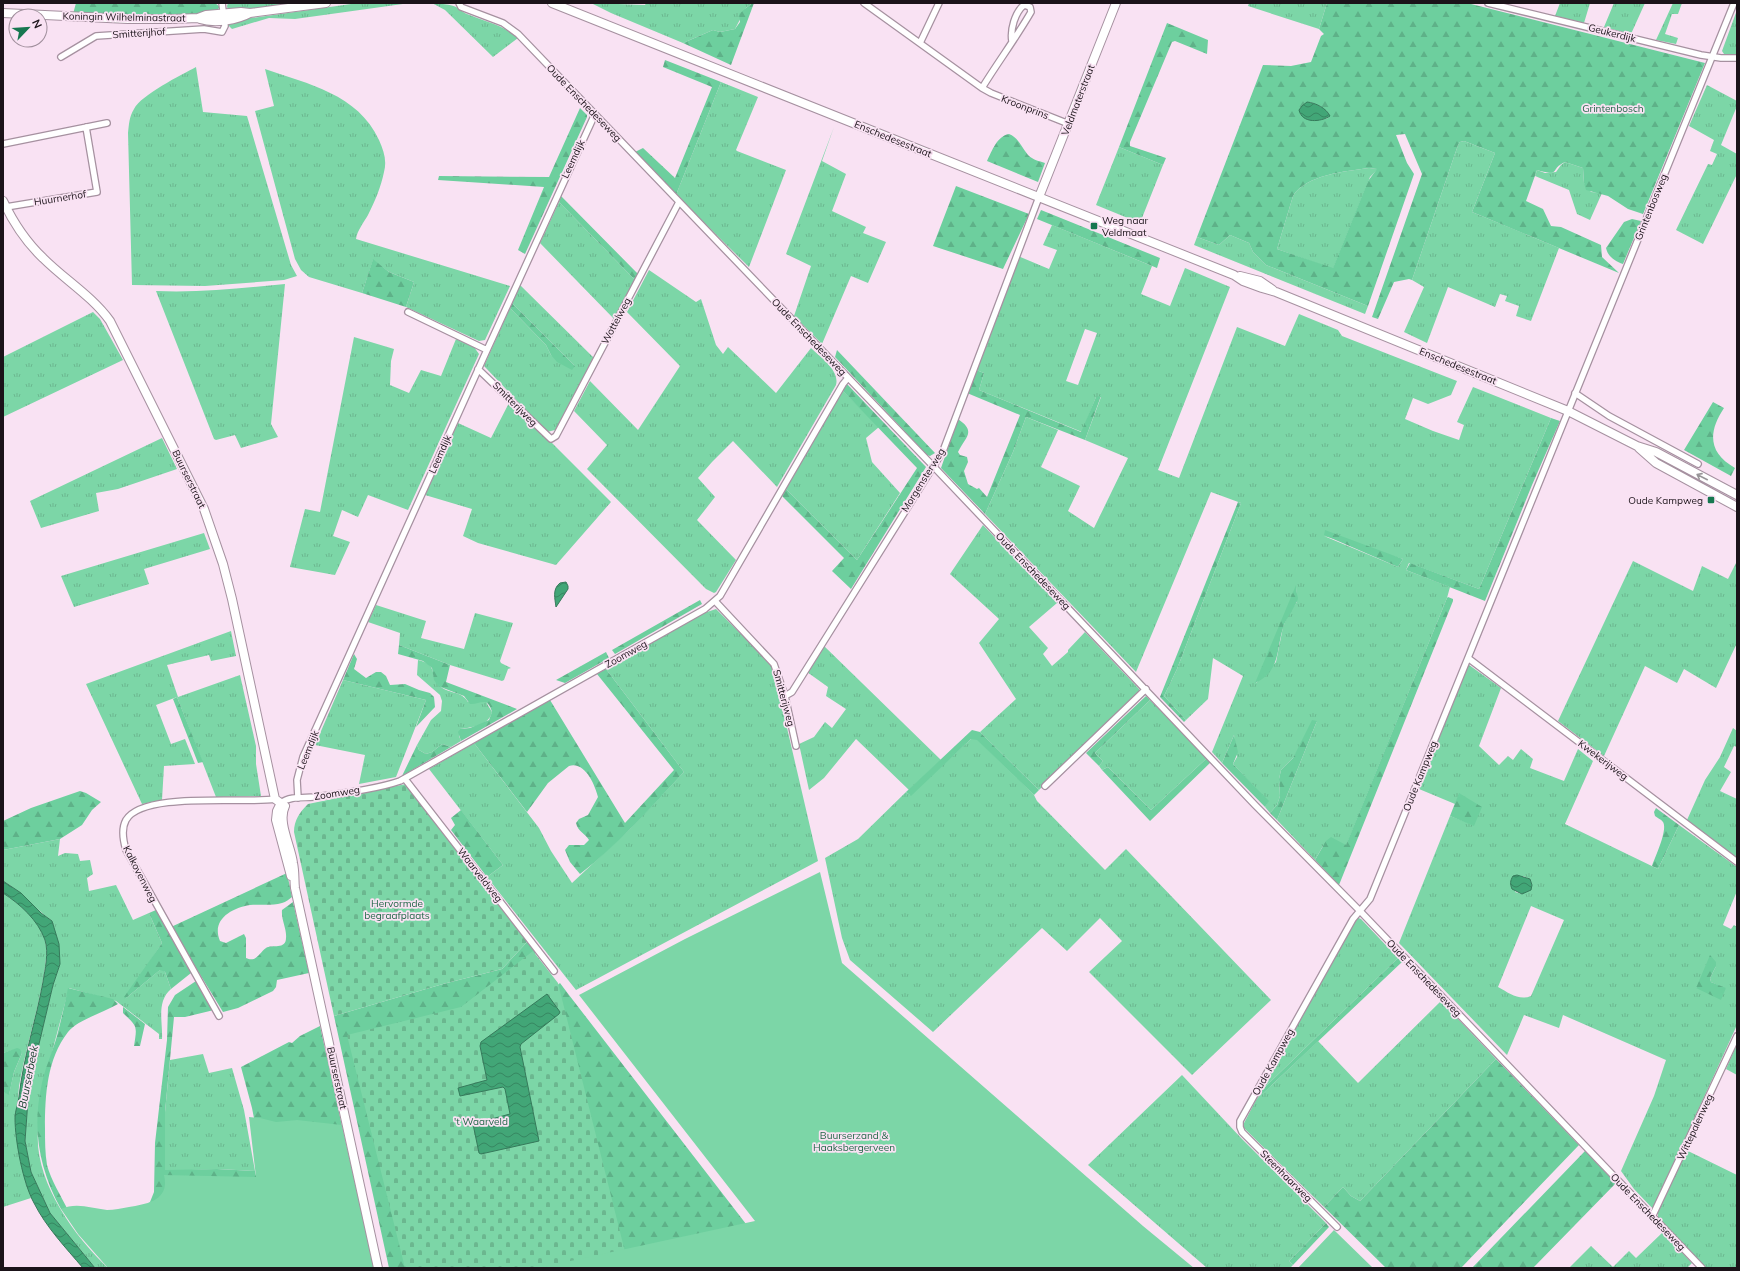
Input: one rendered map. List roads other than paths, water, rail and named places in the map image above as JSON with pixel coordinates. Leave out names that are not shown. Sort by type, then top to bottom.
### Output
[{"type":"main road","name":"Koningin Wilhelminastraat","points":[[3,13],[128,19],[198,18],[206,15],[224,16],[241,12],[250,13],[326,3]]},
{"type":"main road","name":"Enschedesestraat","points":[[552,3],[1234,275],[1250,284],[1276,292],[1568,411],[1637,446],[1656,452],[1737,495]]},
{"type":"main road","name":"Veldmaterstraat","points":[[1039,197],[1116,3]]},
{"type":"main road","name":"Buurserstraat","points":[[4,204],[23,235],[43,258],[96,304],[110,321],[128,354],[204,509],[223,564],[283,811],[282,820],[294,864],[295,888],[378,1268]]},
{"type":"main road","name":"Enschedesestraat","points":[[1637,446],[1656,463],[1737,507]]},
{"type":"street","points":[[222,3],[224,16]]},
{"type":"street","name":"Oude Enschedeseweg","points":[[459,3],[461,7],[497,20],[513,30],[933,466],[1255,805],[1360,911],[1702,1268]]},
{"type":"street","name":"Kroonprins","points":[[864,3],[982,88],[1069,124]]},
{"type":"street","name":"Geukerdijk","points":[[1488,3],[1712,56],[1737,58]]},
{"type":"street","name":"Grintenbosweg","points":[[1568,411],[1734,3]]},
{"type":"street","points":[[920,43],[936,5]]},
{"type":"street","points":[[982,88],[1031,12],[1030,7],[1024,5],[1019,9],[1011,34],[1012,40]]},
{"type":"street","name":"Smitterijhof","points":[[61,57],[96,36],[204,28],[222,32],[225,26],[224,16]]},
{"type":"street","name":"Leemdijk","points":[[298,798],[298,780],[303,757],[595,114]]},
{"type":"street","points":[[3,144],[107,123]]},
{"type":"street","name":"Huurnerhof","points":[[4,204],[97,192],[86,127]]},
{"type":"street","name":"Morgensterweg","points":[[785,696],[792,692],[943,451],[1039,197]]},
{"type":"street","name":"Wottelweg","points":[[551,439],[556,436],[679,202]]},
{"type":"street","points":[[408,312],[487,350]]},
{"type":"street","name":"Smitterijweg","points":[[478,369],[551,439]]},
{"type":"street","name":"Zoomweg","points":[[280,802],[382,786],[405,779],[705,609],[715,601],[734,572],[843,384],[848,378]]},
{"type":"street","points":[[1575,393],[1609,416],[1698,464]]},
{"type":"street","name":"Oude Kampweg","points":[[1240,1124],[1353,919],[1370,899],[1568,411]]},
{"type":"street","name":"Smitterijweg","points":[[715,601],[771,659],[779,673],[796,746]]},
{"type":"street","name":"Kwekerijweg","points":[[1468,658],[1737,862]]},
{"type":"street","points":[[1045,786],[1146,689]]},
{"type":"street","name":"Waarveldweg","points":[[405,779],[554,971]]},
{"type":"street","name":"Kalkovenweg","points":[[219,1016],[126,850],[123,830],[127,819],[133,814],[151,806],[196,800],[280,802]]},
{"type":"street","name":"Wittepalenweg","points":[[1652,1217],[1737,1036]]},
{"type":"street","name":"Steenhaarweg","points":[[1240,1124],[1242,1132],[1337,1227]]},
{"type":"water","points":[[1307,102],[1320,106],[1330,116],[1322,120],[1308,120],[1304,118],[1299,110]]},
{"type":"water","points":[[566,582],[568,589],[556,607],[555,594],[557,585]]},
{"type":"water","points":[[1517,875],[1530,879],[1532,885],[1531,890],[1522,894],[1512,889],[1511,879],[1513,876]]},
{"type":"water","name":"Buurserbeek","points":[[3,881],[21,893],[41,913],[52,921],[59,944],[60,964],[53,985],[29,1086],[25,1141],[31,1172],[50,1213],[95,1268],[83,1268],[50,1229],[30,1195],[20,1162],[16,1138],[15,1115],[19,1100],[23,1068],[43,982],[47,950],[42,933],[33,919],[22,907],[3,893]]},
{"type":"water","points":[[547,994],[560,1012],[559,1014],[521,1044],[520,1047],[539,1141],[481,1154],[479,1153],[473,1124],[510,1114],[505,1089],[503,1087],[460,1096],[458,1088],[487,1080],[480,1046],[481,1042]]},
{"type":"place","name":"Weg naar Veldmaat","points":[[1094,226]]},
{"type":"place","name":"Oude Kampweg","points":[[1711,500]]},
{"type":"park label","name":"Grintenbosch","points":[[1613,108]]},
{"type":"park label","name":"Hervormde begraafplaats","points":[[397,908]]},
{"type":"park label","name":"'t Waarveld","points":[[481,1121]]},
{"type":"park label","name":"Buurserzand & Haaksbergerveen","points":[[854,1140]]}]
